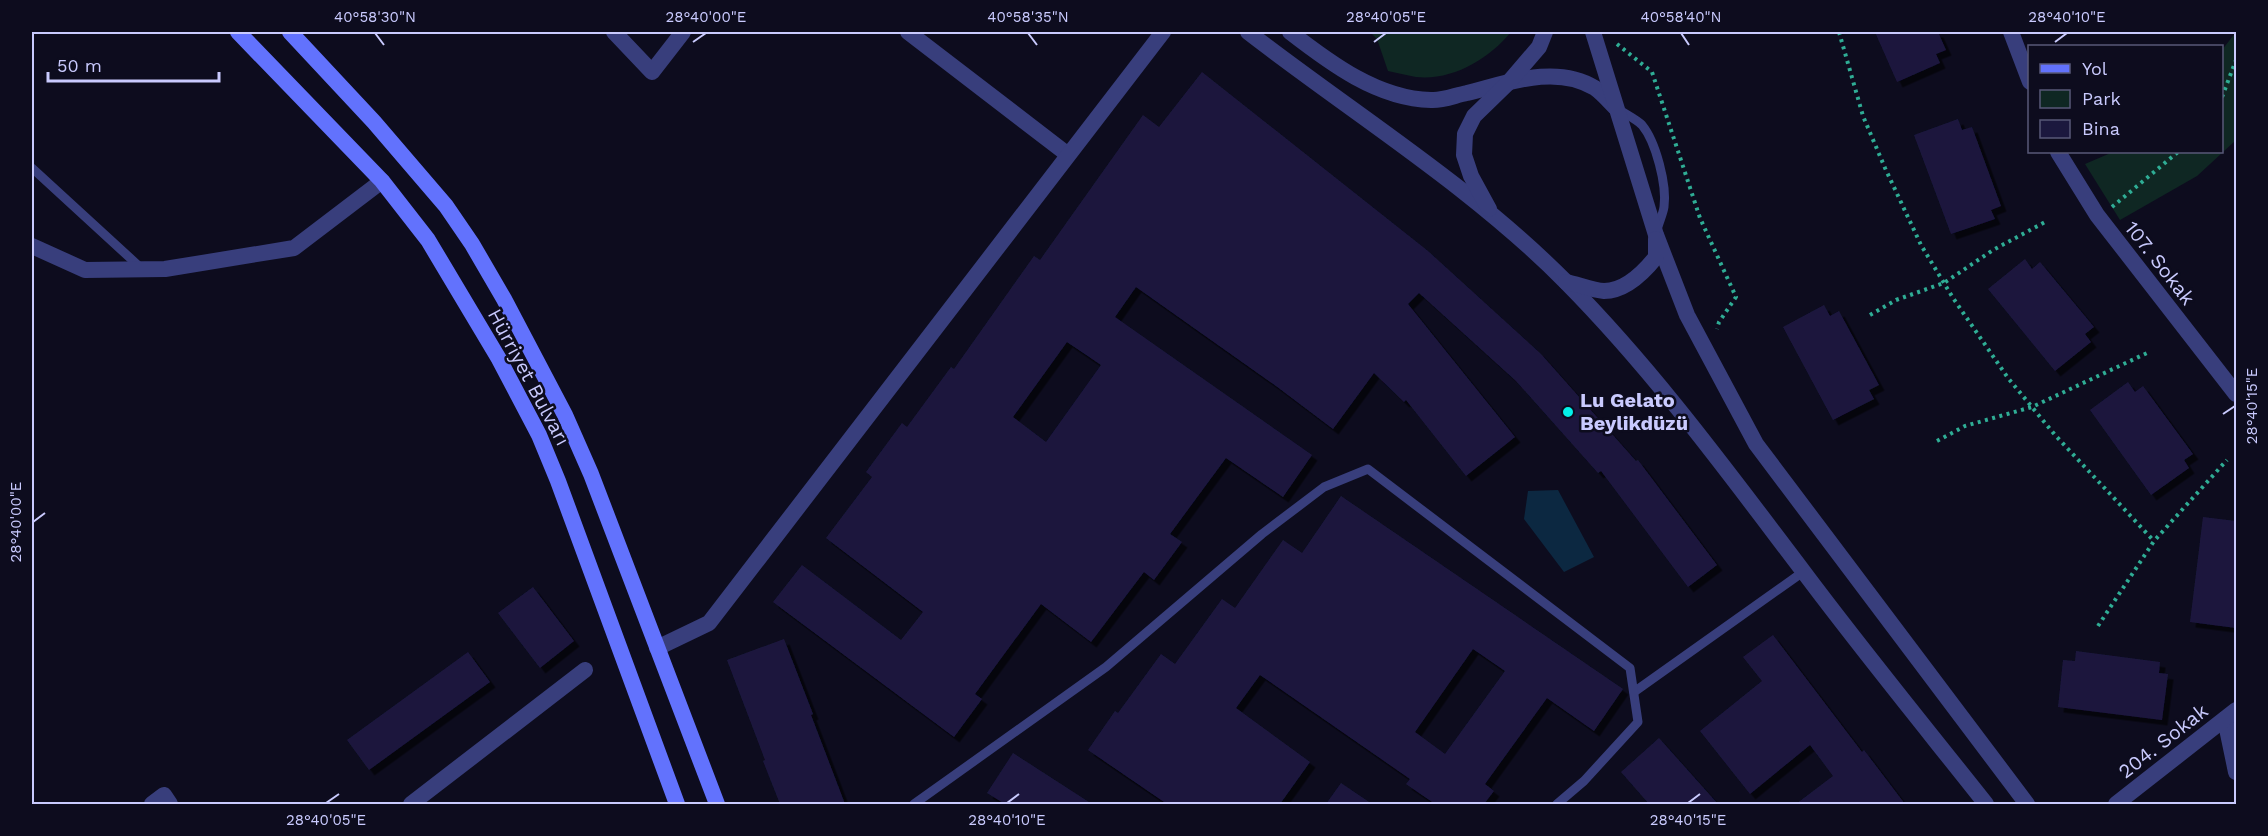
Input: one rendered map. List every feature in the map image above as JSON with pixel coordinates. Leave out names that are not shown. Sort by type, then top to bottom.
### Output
[{"type":"main road","name":"Hürriyet Bulvarı","points":[[238,32],[382,181],[428,240],[499,359],[539,435],[558,481],[677,804]]},
{"type":"main road","name":"Hürriyet Bulvarı","points":[[290,32],[410,163],[446,206],[472,244],[565,415],[591,474],[717,804]]},
{"type":"street","points":[[614,32],[652,72],[683,32]]},
{"type":"street","points":[[908,32],[1067,154]]},
{"type":"street","points":[[657,648],[709,623],[1067,154],[1163,32]]},
{"type":"street","points":[[1248,32],[1493,215],[1565,282],[1659,385],[1720,460],[1803,572],[1986,804]]},
{"type":"street","points":[[1290,32],[1347,73],[1395,95],[1433,101],[1509,82],[1550,75],[1575,79],[1596,89],[1616,108]]},
{"type":"street","points":[[1493,215],[1467,165],[1464,155],[1466,134],[1474,116],[1509,82],[1539,47],[1545,32]]},
{"type":"street","points":[[1593,32],[1656,235],[1687,315],[1756,444],[2027,804]]},
{"type":"street","points":[[2010,32],[2028,77]]},
{"type":"street","name":"107. Sokak","points":[[2059,153],[2097,215],[2236,394]]},
{"type":"street","points":[[32,246],[85,270],[165,269],[294,248],[382,181]]},
{"type":"street","points":[[1565,282],[1604,291],[1623,285],[1644,272],[1656,257],[1656,235]]},
{"type":"street","points":[[411,804],[585,670]]},
{"type":"street","points":[[2231,714],[2236,772]]},
{"type":"street","name":"204. Sokak","points":[[2116,804],[2231,714]]},
{"type":"street","points":[[152,804],[164,795],[170,804]]},
{"type":"lane","points":[[1616,108],[1641,124],[1649,136],[1665,185],[1664,208],[1656,235]]},
{"type":"lane","points":[[32,168],[143,270]]},
{"type":"lane","points":[[914,804],[1106,667],[1262,534],[1324,487],[1368,469],[1630,668],[1638,722],[1584,782],[1557,804]]},
{"type":"lane","points":[[1634,692],[1803,572]]},
{"type":"path","points":[[1839,32],[1868,127],[1922,245],[1944,283],[2008,378],[2055,435],[2154,541]]},
{"type":"path","points":[[1616,38],[1617,44],[1652,72],[1701,218],[1736,297],[1719,322],[1716,335]]},
{"type":"path","points":[[2223,94],[2236,60]]},
{"type":"path","points":[[2097,215],[2112,207],[2177,153]]},
{"type":"path","points":[[1870,315],[1896,300],[1944,283],[1993,250],[2047,221]]},
{"type":"path","points":[[1938,441],[1965,426],[2032,406],[2147,353]]},
{"type":"path","points":[[2098,626],[2154,541],[2227,460]]},
{"type":"green space","points":[[1370,32],[1511,32],[1492,51],[1469,66],[1443,75],[1416,77],[1388,71],[1377,39]]},
{"type":"green space","points":[[2236,32],[2236,140],[2223,152],[2223,49]]},
{"type":"green space","points":[[2111,153],[2222,153],[2197,176],[2120,220],[2085,164]]},
{"type":"water","points":[[1558,490],[1594,557],[1564,572],[1524,519],[1528,491]]},
{"type":"building","points":[[1875,32],[1938,32],[1946,50],[1936,54],[1940,63],[1897,82]]},
{"type":"building","points":[[1202,72],[1428,251],[1541,354],[1636,461],[1638,460],[1717,565],[1688,587],[1601,471],[1598,473],[1516,381],[1419,293],[1408,304],[1515,437],[1466,476],[1406,400],[1404,402],[1374,373],[1333,429],[1136,287],[1115,317],[1312,455],[1283,497],[1226,458],[1170,534],[1182,542],[1154,580],[1144,572],[1091,642],[1041,604],[975,694],[982,699],[954,737],[773,602],[802,565],[901,640],[923,612],[826,538],[872,477],[866,472],[902,423],[907,427],[951,367],[954,369],[1034,256],[1040,260],[1143,115],[1159,127]],"holes":[[[1067,342],[1101,365],[1046,442],[1013,417]]]},
{"type":"building","points":[[1958,119],[1962,130],[1972,127],[2001,206],[1991,210],[1995,219],[1951,234],[1914,135]]},
{"type":"building","points":[[2025,259],[2032,269],[2040,262],[2094,327],[2085,334],[2091,342],[2055,371],[1988,289]]},
{"type":"building","points":[[1824,305],[1830,316],[1839,311],[1879,385],[1869,390],[1874,399],[1833,420],[1783,327]]},
{"type":"building","points":[[2128,382],[2135,392],[2143,386],[2193,454],[2184,460],[2189,468],[2151,495],[2090,410]]},
{"type":"building","points":[[1341,496],[1623,689],[1594,731],[1547,698],[1485,784],[1494,791],[1484,804],[1435,804],[1406,784],[1410,779],[1260,675],[1236,708],[1310,762],[1280,804],[1167,804],[1088,750],[1115,711],[1118,713],[1161,654],[1175,664],[1222,599],[1235,608],[1283,540],[1302,553]],"holes":[[[1473,649],[1505,671],[1445,754],[1415,732]]]},
{"type":"building","points":[[2203,517],[2236,521],[2236,628],[2190,622]]},
{"type":"building","points":[[533,587],[574,641],[540,668],[498,613]]},
{"type":"building","points":[[1773,635],[1862,752],[1864,750],[1905,804],[1796,804],[1833,776],[1810,745],[1750,794],[1700,731],[1762,681],[1743,657]]},
{"type":"building","points":[[784,639],[845,804],[780,804],[763,761],[765,760],[727,660]]},
{"type":"building","points":[[2076,651],[2160,662],[2159,673],[2168,674],[2162,720],[2058,707],[2063,660],[2075,661]]},
{"type":"building","points":[[468,652],[490,682],[369,770],[347,740]]},
{"type":"building","points":[[1659,738],[1718,804],[1649,804],[1621,772]]},
{"type":"building","points":[[1013,753],[1092,804],[1005,804],[987,793]]},
{"type":"building","points":[[1341,783],[1372,804],[1326,804]]},
{"type":"place","name":"Lu Gelato Beylikdüzü","points":[[1568,412]]}]
